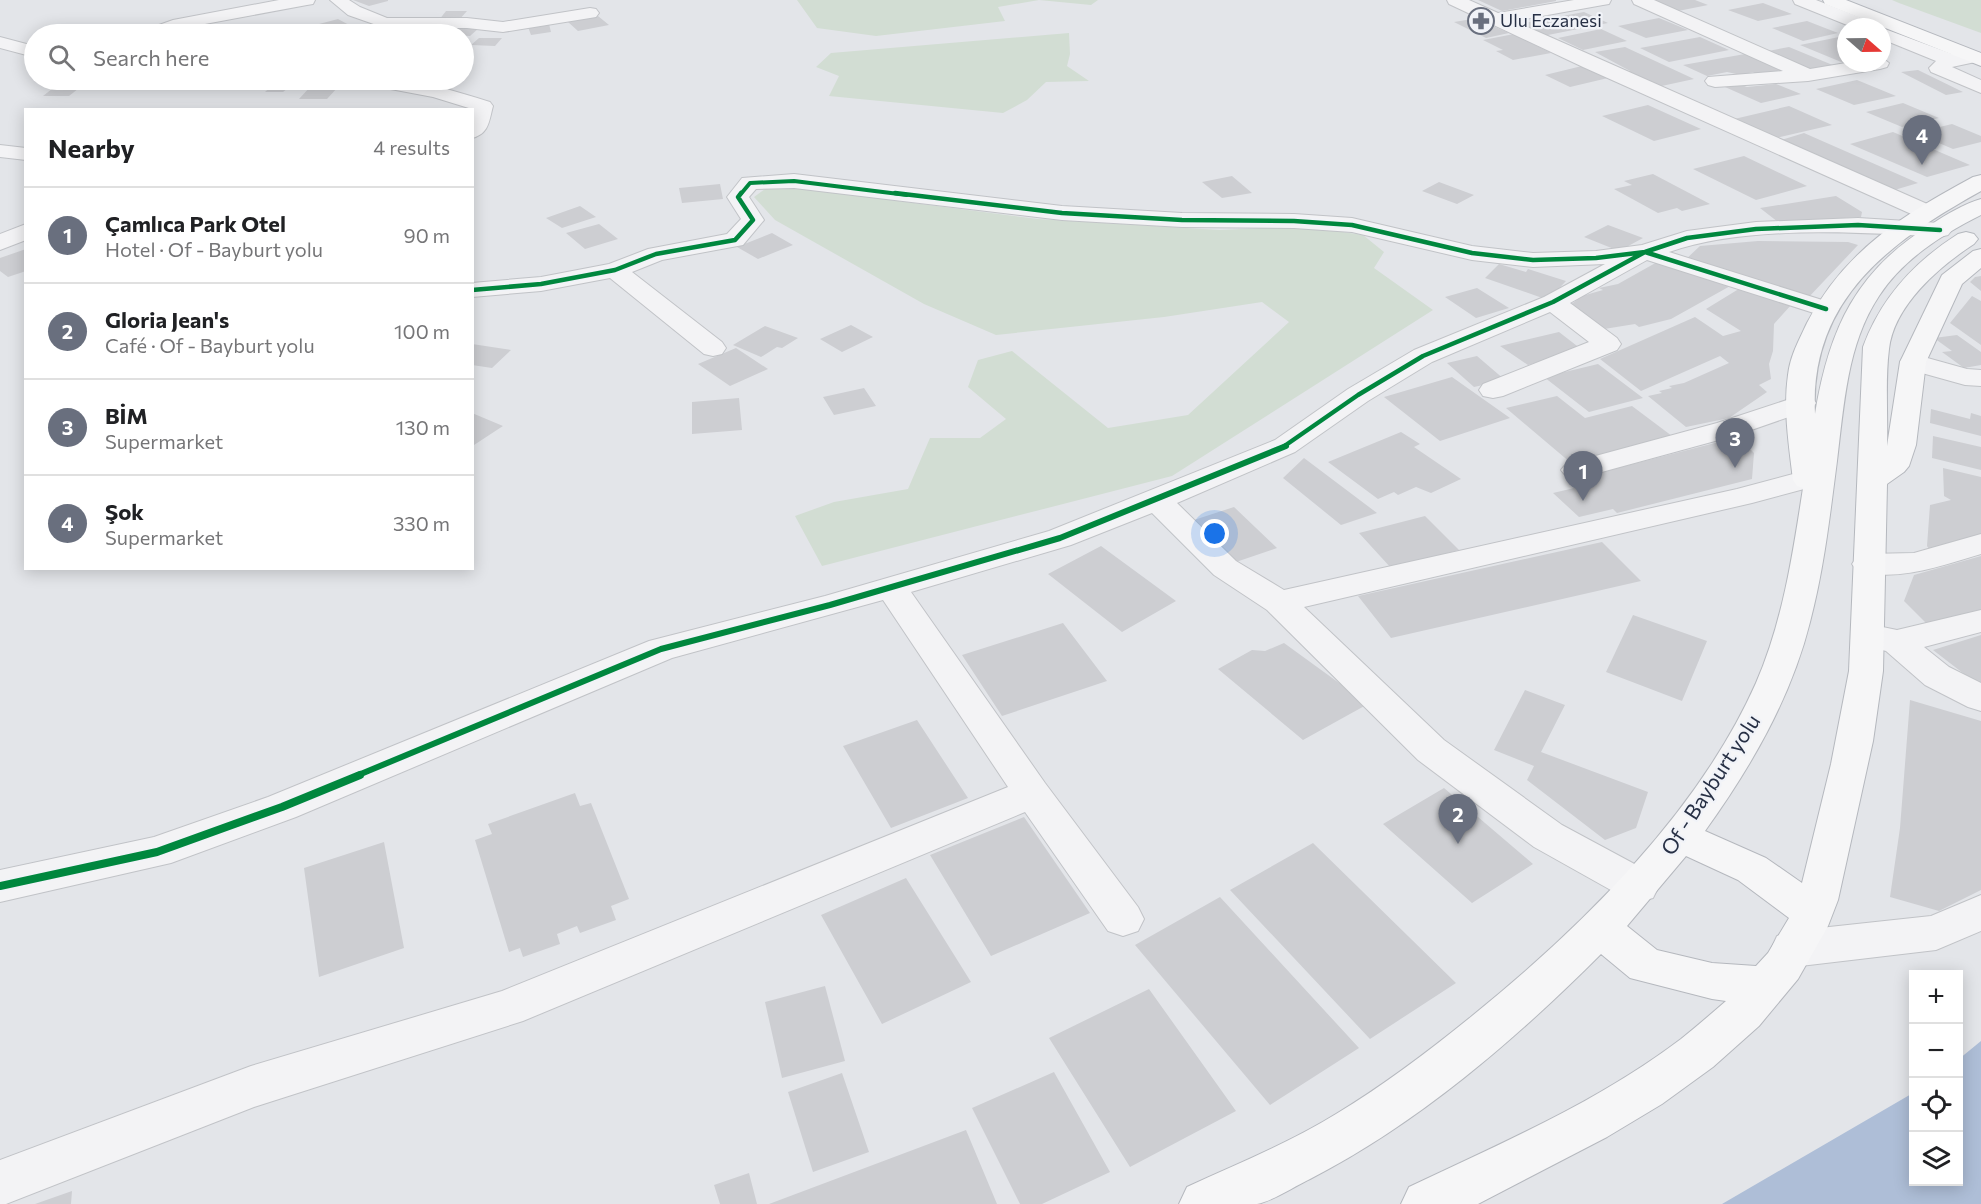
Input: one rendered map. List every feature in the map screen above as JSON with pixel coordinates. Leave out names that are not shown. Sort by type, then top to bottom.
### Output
[{"type":"highway","points":[[1831,0],[1978,54]]},
{"type":"highway","points":[[1863,0],[1934,27]]},
{"type":"highway","points":[[1875,0],[1934,27],[1978,54]]},
{"type":"highway","points":[[1813,521],[1802,403],[1804,361],[1827,309],[1857,266],[1903,228],[1933,221],[1981,182]]},
{"type":"highway","name":"Of - Bayburt yolu","points":[[1204,1204],[1335,1140],[1387,1107],[1528,997],[1599,928],[1681,837],[1728,766],[1775,680],[1788,642],[1799,598],[1813,521],[1832,387],[1845,338],[1867,296],[1878,281],[1933,221],[1981,206]]},
{"type":"highway","points":[[1426,1204],[1544,1147],[1624,1102],[1724,1032],[1768,986],[1813,913],[1838,820],[1860,717],[1866,670],[1882,639],[1868,564],[1873,480],[1876,347],[1881,332],[1899,299],[1926,267],[1957,244],[1981,232]]},
{"type":"highway","points":[[1873,480],[1894,466],[1902,445],[1913,362],[1951,280],[1981,256]]},
{"type":"highway","points":[[1681,837],[1752,869],[1813,913]]},
{"type":"highway","points":[[1599,928],[1645,965],[1712,981],[1768,986]]},
{"type":"street","points":[[178,24],[307,0]]},
{"type":"street","points":[[338,0],[354,11],[385,23],[467,23],[503,27],[590,13]]},
{"type":"street","points":[[1455,0],[1933,221]]},
{"type":"street","points":[[1495,19],[1603,0]]},
{"type":"street","points":[[1640,0],[1808,75]]},
{"type":"street","points":[[1801,0],[1846,18]]},
{"type":"street","points":[[1891,37],[1943,57]]},
{"type":"street","points":[[0,42],[24,49]]},
{"type":"street","points":[[1891,62],[1978,54]]},
{"type":"street","points":[[1943,57],[1938,68],[1981,87]]},
{"type":"street","points":[[1715,81],[1808,75],[1837,70]]},
{"type":"street","points":[[425,90],[483,106],[477,129],[474,131]]},
{"type":"street","points":[[0,151],[24,154]]},
{"type":"street","points":[[474,290],[541,284],[624,267],[656,254],[735,240],[753,220],[738,197],[750,183],[794,181],[1062,213],[1182,220],[1294,221],[1352,225],[1472,253],[1533,260],[1596,258],[1644,252],[1827,309]]},
{"type":"street","points":[[0,886],[156,852],[282,807],[661,649],[891,587],[1060,538],[1285,446],[1358,394],[1423,356],[1552,302],[1644,252],[1687,238],[1756,229],[1858,225],[1903,228]]},
{"type":"street","points":[[0,243],[24,232]]},
{"type":"street","points":[[617,245],[624,267],[713,348]]},
{"type":"street","points":[[1493,390],[1608,344],[1552,302]]},
{"type":"street","points":[[1913,362],[1976,381]]},
{"type":"street","points":[[1576,470],[1727,429],[1802,403]]},
{"type":"street","points":[[1279,602],[1741,497],[1808,478]]},
{"type":"street","points":[[1157,500],[1225,568],[1279,602],[1431,750],[1548,836],[1639,886]]},
{"type":"street","points":[[1868,564],[1915,563],[1981,544]]},
{"type":"street","points":[[891,587],[1032,793],[1123,920]]},
{"type":"street","points":[[1882,639],[1981,621]]},
{"type":"street","points":[[1882,639],[1937,676],[1981,698]]},
{"type":"street","points":[[0,1183],[251,1087],[508,1008],[1032,793]]},
{"type":"street","points":[[1792,949],[1936,933],[1981,912]]},
{"type":"shaded area","points":[[797,0],[1039,0],[998,7],[1005,21],[876,36],[817,28]]},
{"type":"shaded area","points":[[1039,0],[1098,0],[1091,5]]},
{"type":"shaded area","points":[[1892,0],[1981,0],[1981,33],[1899,3]]},
{"type":"shaded area","points":[[1069,33],[1070,54],[1067,66],[1089,81],[1046,82],[1027,100],[1003,113],[829,96],[839,76],[816,67],[831,53]]},
{"type":"shaded area","points":[[768,187],[805,189],[1038,219],[1220,230],[1303,226],[1363,235],[1384,252],[1374,268],[1433,310],[1172,476],[822,566],[795,516],[834,502],[908,489],[930,438],[980,438],[1006,419],[968,387],[978,360],[1012,351],[1108,428],[1188,415],[1289,322],[1262,302],[1164,317],[996,335],[924,304],[775,220],[754,197]]},
{"type":"water","points":[[1981,1041],[1981,1204],[1722,1204],[1909,1095],[1909,1186],[1963,1186],[1963,1056]]},
{"type":"building","points":[[353,0],[388,0],[388,1],[369,6]]},
{"type":"building","points":[[1478,0],[1556,0],[1556,1],[1502,11]]},
{"type":"building","points":[[1644,0],[1695,0],[1708,5],[1673,12]]},
{"type":"building","points":[[1763,3],[1792,14],[1758,21],[1728,10]]},
{"type":"building","points":[[446,11],[467,11],[459,20],[439,20]]},
{"type":"building","points":[[1584,12],[1608,23],[1543,36],[1519,24]]},
{"type":"building","points":[[598,16],[609,25],[578,31],[568,22]]},
{"type":"building","points":[[1478,18],[1509,33],[1486,38],[1454,22]]},
{"type":"building","points":[[1659,18],[1688,30],[1646,38],[1618,26]]},
{"type":"building","points":[[338,19],[347,24],[319,24]]},
{"type":"building","points":[[1807,21],[1837,33],[1803,41],[1772,28]]},
{"type":"building","points":[[549,24],[551,32],[531,35],[528,27]]},
{"type":"building","points":[[1601,29],[1627,41],[1583,50],[1558,38]]},
{"type":"building","points":[[1514,34],[1551,53],[1513,60],[1496,51],[1503,50],[1483,40]]},
{"type":"building","points":[[1700,37],[1729,50],[1669,62],[1640,48]]},
{"type":"building","points":[[1837,37],[1837,60],[1800,45]]},
{"type":"building","points":[[479,38],[502,38],[495,46],[474,45]]},
{"type":"building","points":[[1625,47],[1694,79],[1657,87],[1626,72],[1630,71],[1595,52]]},
{"type":"building","points":[[1789,47],[1835,66],[1808,71],[1763,52]]},
{"type":"building","points":[[1745,54],[1782,70],[1758,75],[1753,72],[1741,75],[1727,72],[1707,76],[1683,65]]},
{"type":"building","points":[[1582,66],[1608,78],[1570,87],[1545,75]]},
{"type":"building","points":[[1918,70],[1963,92],[1946,95],[1901,72]]},
{"type":"building","points":[[1857,80],[1896,96],[1854,105],[1816,89]]},
{"type":"building","points":[[1739,84],[1747,87],[1776,84],[1801,94],[1761,103],[1725,87]]},
{"type":"building","points":[[51,90],[77,90],[69,96],[43,96]]},
{"type":"building","points":[[267,90],[286,90],[283,92],[265,92]]},
{"type":"building","points":[[307,90],[335,90],[327,99],[299,99]]},
{"type":"building","points":[[1903,103],[1939,118],[1902,127],[1866,112]]},
{"type":"building","points":[[1648,105],[1701,129],[1654,141],[1602,116]]},
{"type":"building","points":[[1789,106],[1832,125],[1771,139],[1730,120]]},
{"type":"building","points":[[1952,124],[1981,136],[1981,142],[1953,149],[1915,133]]},
{"type":"building","points":[[1893,132],[1970,165],[1927,177],[1850,144]]},
{"type":"building","points":[[1804,133],[1918,183],[1891,191],[1778,141]]},
{"type":"building","points":[[1744,156],[1807,186],[1756,200],[1693,169]]},
{"type":"building","points":[[1653,174],[1710,204],[1682,211],[1677,208],[1658,213],[1614,189],[1632,185],[1624,181]]},
{"type":"building","points":[[1232,176],[1252,193],[1222,198],[1202,182]]},
{"type":"building","points":[[1439,182],[1474,195],[1457,204],[1422,191]]},
{"type":"building","points":[[720,184],[723,199],[682,203],[679,188]]},
{"type":"building","points":[[1836,196],[1862,212],[1861,217],[1778,222],[1760,208]]},
{"type":"building","points":[[580,206],[596,217],[562,228],[546,218]]},
{"type":"building","points":[[599,224],[618,239],[585,249],[566,233]]},
{"type":"building","points":[[1608,225],[1643,238],[1619,251],[1584,237]]},
{"type":"building","points":[[772,233],[793,245],[758,259],[737,247]]},
{"type":"building","points":[[1758,241],[1848,242],[1858,245],[1807,299],[1684,261],[1700,246]]},
{"type":"building","points":[[24,250],[24,272],[8,277],[0,271],[0,258]]},
{"type":"building","points":[[1659,261],[1732,285],[1671,319],[1639,327],[1635,324],[1598,330],[1569,306],[1582,296],[1603,290],[1599,288],[1618,284]]},
{"type":"building","points":[[1499,264],[1526,272],[1528,269],[1566,281],[1548,300],[1485,278]]},
{"type":"building","points":[[1981,276],[1981,291],[1970,282],[1975,277]]},
{"type":"building","points":[[1742,287],[1792,304],[1774,324],[1773,351],[1769,364],[1771,379],[1759,385],[1767,392],[1729,418],[1686,427],[1648,396],[1662,393],[1659,391],[1672,388],[1669,386],[1684,383],[1729,363],[1720,356],[1641,391],[1600,359],[1695,317],[1723,336],[1741,331],[1706,309]]},
{"type":"building","points":[[1477,288],[1509,308],[1476,318],[1445,297]]},
{"type":"building","points":[[1972,296],[1981,301],[1981,345],[1950,323]]},
{"type":"building","points":[[851,325],[873,337],[842,352],[820,339]]},
{"type":"building","points":[[765,326],[798,338],[761,357],[733,345]]},
{"type":"building","points":[[1559,332],[1581,349],[1528,365],[1500,346]]},
{"type":"building","points":[[1957,335],[1981,352],[1981,365],[1964,368],[1942,352],[1952,351],[1934,338]]},
{"type":"building","points":[[474,344],[511,350],[492,368],[474,365]]},
{"type":"building","points":[[736,348],[768,369],[730,386],[698,364]]},
{"type":"building","points":[[1477,356],[1505,380],[1474,387],[1447,363]]},
{"type":"building","points":[[1598,364],[1643,398],[1589,412],[1544,377]]},
{"type":"building","points":[[1452,377],[1510,418],[1440,441],[1384,397]]},
{"type":"building","points":[[864,388],[876,406],[834,415],[823,397]]},
{"type":"building","points":[[1557,396],[1585,418],[1632,406],[1672,436],[1571,463],[1506,408]]},
{"type":"building","points":[[739,398],[742,430],[692,434],[692,402]]},
{"type":"building","points":[[1931,409],[1970,419],[1971,413],[1981,416],[1981,436],[1930,423]]},
{"type":"building","points":[[474,414],[503,426],[474,445]]},
{"type":"building","points":[[1401,432],[1420,444],[1414,447],[1461,479],[1431,493],[1416,487],[1398,495],[1394,492],[1378,499],[1328,462]]},
{"type":"building","points":[[1933,436],[1981,447],[1981,470],[1932,458]]},
{"type":"building","points":[[1738,437],[1754,453],[1752,479],[1617,513],[1613,509],[1579,517],[1553,493],[1587,485],[1579,478]]},
{"type":"building","points":[[1304,458],[1377,513],[1341,525],[1283,478]]},
{"type":"building","points":[[1943,468],[1981,477],[1981,536],[1930,551],[1927,546],[1930,505],[1951,500],[1944,496]]},
{"type":"building","points":[[1234,507],[1277,548],[1236,562],[1194,520]]},
{"type":"building","points":[[1425,516],[1459,550],[1391,568],[1359,533]]},
{"type":"building","points":[[1602,542],[1641,581],[1391,638],[1358,596]]},
{"type":"building","points":[[1101,546],[1176,601],[1122,632],[1048,574]]},
{"type":"building","points":[[1981,556],[1981,611],[1929,626],[1904,601],[1914,575]]},
{"type":"building","points":[[1633,615],[1707,641],[1682,701],[1606,672]]},
{"type":"building","points":[[1063,623],[1107,681],[1002,716],[962,655]]},
{"type":"building","points":[[1981,635],[1981,687],[1933,650]]},
{"type":"building","points":[[1284,643],[1368,704],[1303,740],[1218,669],[1252,650],[1265,651]]},
{"type":"building","points":[[1525,690],[1565,705],[1541,752],[1648,792],[1636,828],[1605,840],[1527,780],[1534,766],[1494,750]]},
{"type":"building","points":[[1910,700],[1981,721],[1981,890],[1939,911],[1890,897],[1900,828]]},
{"type":"building","points":[[917,720],[968,798],[891,828],[843,746]]},
{"type":"building","points":[[1444,788],[1533,864],[1472,903],[1383,824]]},
{"type":"building","points":[[575,793],[580,806],[591,803],[629,899],[611,906],[616,920],[580,933],[577,926],[557,934],[560,944],[523,957],[520,948],[509,952],[475,840],[492,834],[488,824]]},
{"type":"building","points":[[1024,817],[1090,913],[991,956],[930,855]]},
{"type":"building","points":[[384,842],[404,948],[319,977],[304,868]]},
{"type":"building","points":[[1313,843],[1456,983],[1370,1039],[1230,890]]},
{"type":"building","points":[[906,878],[971,982],[882,1024],[821,915]]},
{"type":"building","points":[[1220,897],[1359,1048],[1270,1105],[1135,945]]},
{"type":"building","points":[[825,986],[845,1061],[782,1078],[765,1002]]},
{"type":"building","points":[[1149,989],[1236,1111],[1130,1167],[1049,1038]]},
{"type":"building","points":[[1054,1072],[1110,1172],[1042,1204],[1020,1204],[972,1108]]},
{"type":"building","points":[[842,1073],[869,1152],[813,1172],[788,1092]]},
{"type":"building","points":[[966,1130],[997,1204],[769,1204]]},
{"type":"building","points":[[749,1173],[757,1204],[720,1204],[714,1185]]},
{"type":"building","points":[[72,1191],[71,1204],[35,1204]]},
{"type":"cycle path","points":[[474,290],[541,284],[615,270],[656,254],[735,240],[753,220],[738,197],[750,183],[794,181],[1062,213],[1182,220],[1294,221],[1352,225],[1472,253],[1533,260],[1596,258],[1645,252],[1687,238],[1756,229],[1858,225],[1940,230]]},
{"type":"cycle path","points":[[0,886],[157,852],[282,807],[661,649],[830,605],[1060,538],[1285,446],[1358,395],[1423,356],[1553,302],[1645,252],[1826,309]]},
{"type":"place","name":"Ulu Eczanesi","points":[[1481,21]]},
{"type":"place","name":"Şok","points":[[1922,165]]},
{"type":"place","name":"BİM","points":[[1735,468]]},
{"type":"place","name":"Çamlıca Park Otel","points":[[1583,501]]},
{"type":"place","name":"Gloria Jean's","points":[[1458,844]]}]
